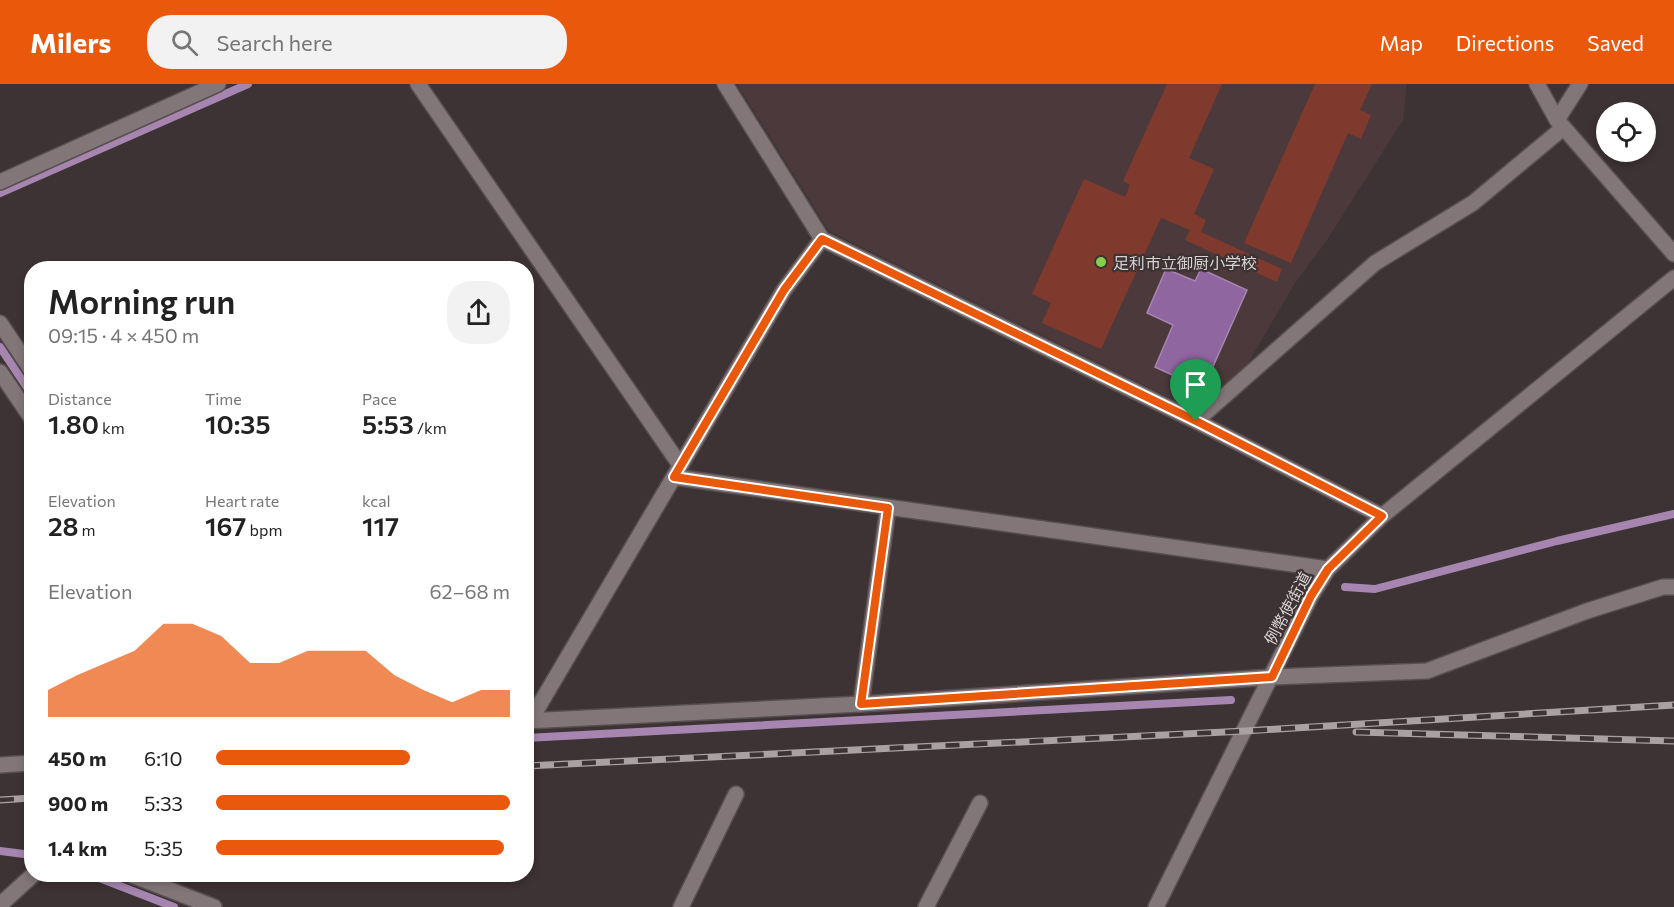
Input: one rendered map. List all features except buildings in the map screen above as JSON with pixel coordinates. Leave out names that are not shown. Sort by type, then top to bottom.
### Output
[{"type":"street","points":[[0,182],[218,84]]},
{"type":"street","points":[[418,84],[677,471],[888,508],[1328,569]]},
{"type":"street","points":[[725,84],[822,239],[1196,421],[1382,516]]},
{"type":"street","points":[[1537,84],[1560,124],[1674,254]]},
{"type":"street","points":[[1196,421],[1375,262],[1473,203],[1560,124],[1580,84]]},
{"type":"street","points":[[534,711],[784,290],[822,239]]},
{"type":"street","name":"例幣使街道","points":[[1156,907],[1311,596],[1328,569],[1382,516],[1674,278]]},
{"type":"street","points":[[0,323],[24,359]]},
{"type":"street","points":[[0,372],[24,407]]},
{"type":"street","points":[[861,704],[888,508]]},
{"type":"street","points":[[534,721],[861,704],[1272,677],[1427,671],[1587,611],[1663,587],[1674,587]]},
{"type":"street","points":[[0,765],[24,764]]},
{"type":"street","points":[[681,907],[736,794]]},
{"type":"street","points":[[926,907],[980,803]]},
{"type":"street","points":[[0,905],[25,882]]},
{"type":"street","points":[[150,882],[214,907]]},
{"type":"shaded area","name":"足利市立御厨小学校","points":[[737,84],[1407,84],[1403,120],[1327,240],[1295,283],[1247,365],[1195,410],[829,231]]},
{"type":"shaded area","points":[[1166,269],[1195,281],[1201,269],[1247,290],[1203,389],[1155,367],[1173,325],[1147,313]]},
{"type":"waterway","points":[[0,193],[248,84]]},
{"type":"waterway","points":[[0,347],[24,383]]},
{"type":"waterway","points":[[1345,587],[1375,589],[1557,541],[1674,514]]},
{"type":"waterway","points":[[534,738],[1231,700]]},
{"type":"waterway","points":[[0,851],[24,854]]},
{"type":"waterway","points":[[110,882],[174,907]]},
{"type":"railway","points":[[534,766],[1245,731],[1674,705]]},
{"type":"railway","points":[[1356,732],[1674,741]]},
{"type":"railway","points":[[0,800],[24,798]]},
{"type":"place","name":"足利市立御厨小学校","points":[[1101,262]]},
{"type":"route","points":[[822,239],[1196,421],[1382,516],[1328,569],[1311,596],[1272,677],[861,704],[888,508],[674,477],[784,290],[822,239]]}]
